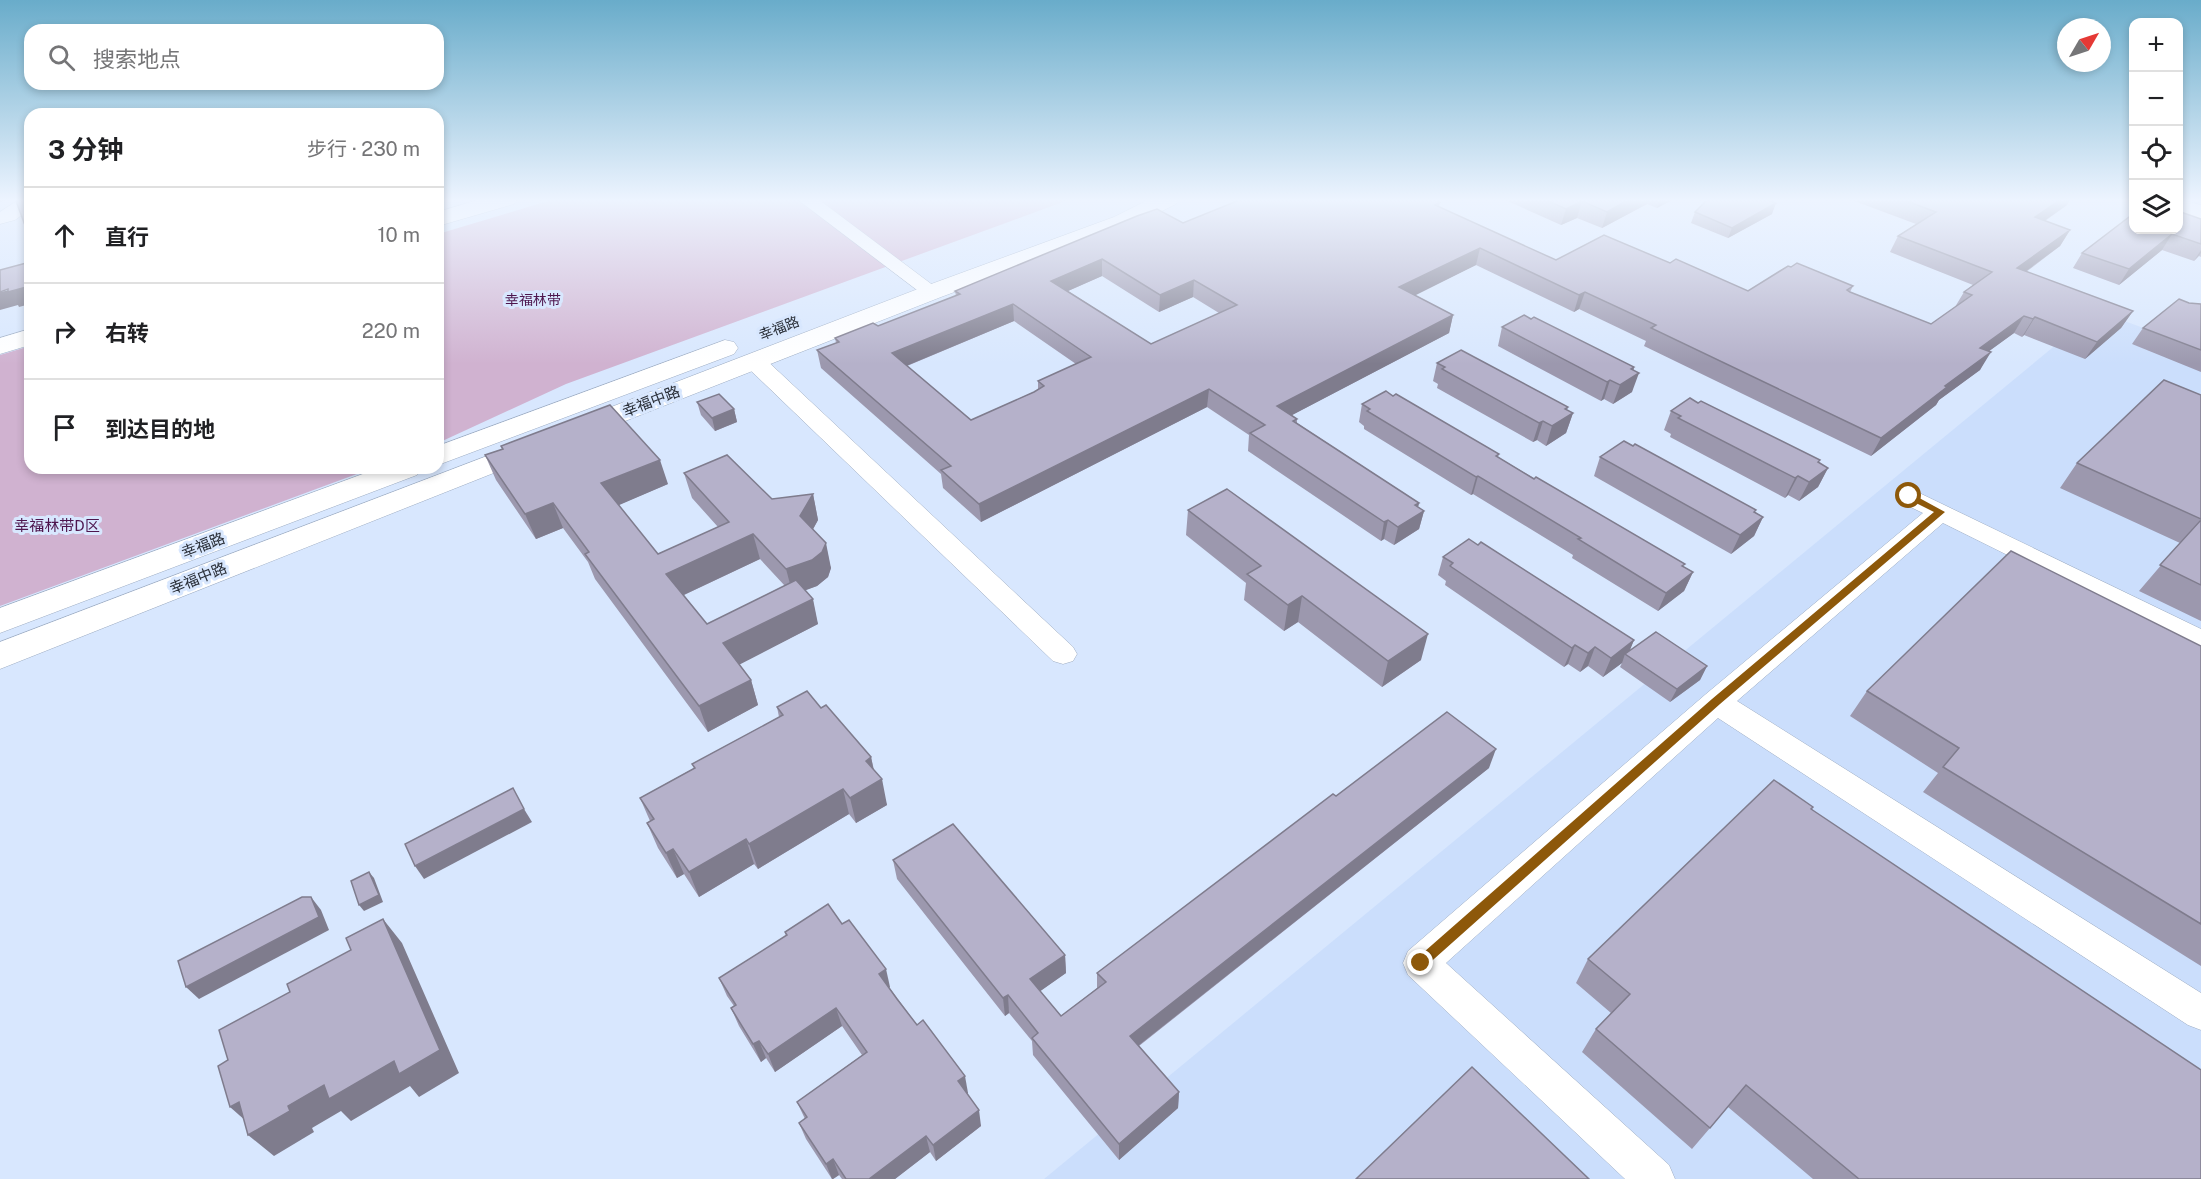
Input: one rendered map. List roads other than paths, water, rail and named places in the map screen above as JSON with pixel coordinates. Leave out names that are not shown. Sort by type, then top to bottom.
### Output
[{"type":"main road","name":"幸福路","points":[[444,454],[923,285],[994,254]]},
{"type":"main road","name":"幸福中路","points":[[0,656],[754,361],[923,285],[1021,254]]},
{"type":"main road","points":[[0,327],[24,320]]},
{"type":"main road","points":[[0,346],[24,339]]},
{"type":"main road","name":"幸福路","points":[[0,621],[391,474]]},
{"type":"street","points":[[881,254],[923,285]]},
{"type":"street","points":[[754,361],[1062,654]]},
{"type":"street","points":[[1909,496],[2201,641]]},
{"type":"street","points":[[1655,1179],[1421,963],[1716,702],[1940,512]]},
{"type":"street","points":[[1716,702],[2201,1013]]},
{"type":"park label","name":"幸福林带","points":[[533,300]]},
{"type":"park label","name":"幸福林带D区","points":[[57,525]]}]
